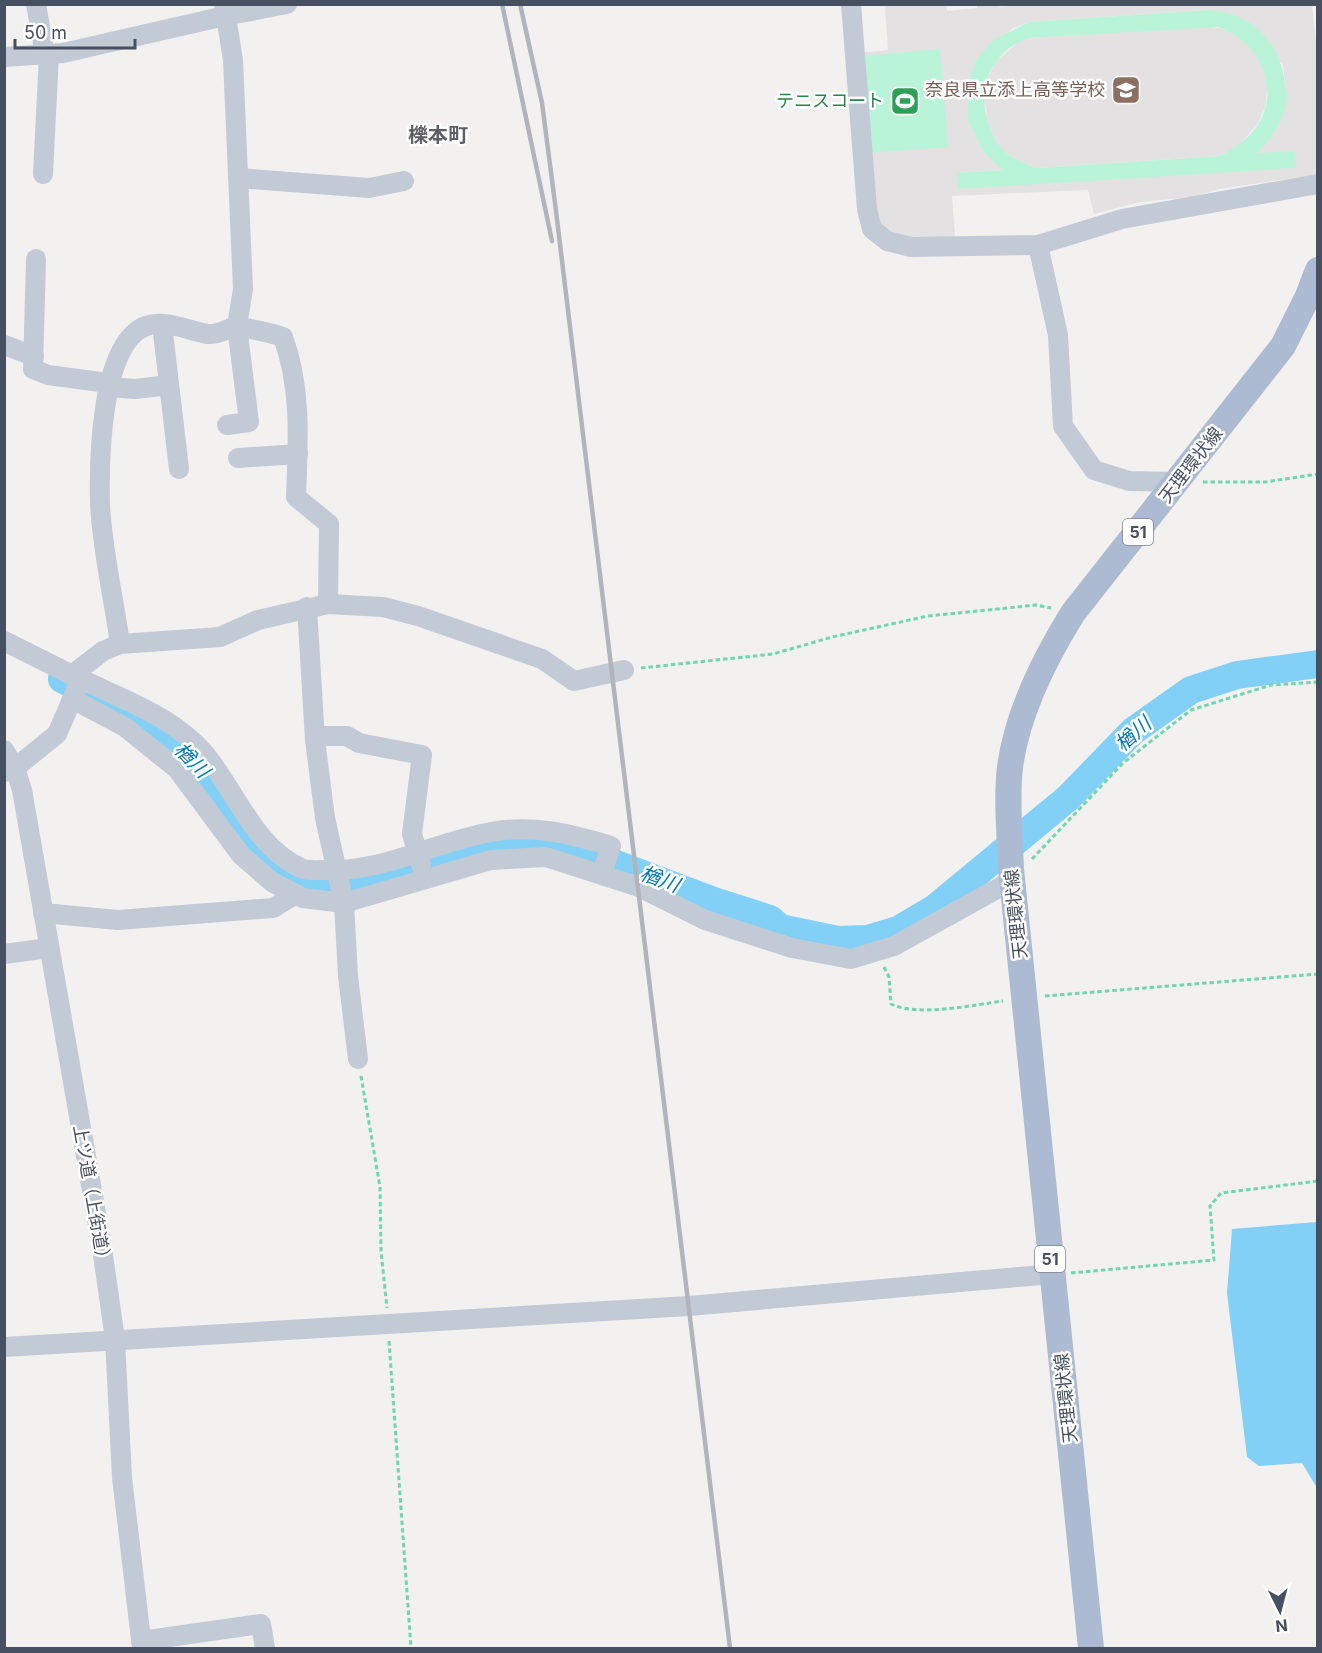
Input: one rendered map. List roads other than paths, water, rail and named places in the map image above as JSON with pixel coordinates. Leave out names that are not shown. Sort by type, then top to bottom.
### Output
[{"type":"main road","name":"天理環状線","points":[[1092,1648],[1012,875],[1009,816],[1010,766],[1027,704],[1051,649],[1073,613],[1283,346],[1308,296],[1317,270]]},
{"type":"street","points":[[36,4],[47,55],[43,174]]},
{"type":"street","points":[[4,57],[47,55],[224,10],[287,4]]},
{"type":"street","points":[[851,4],[867,209],[872,228],[887,242],[911,247],[1038,245],[1122,219],[1317,184]]},
{"type":"street","points":[[224,10],[233,60],[243,289],[237,326],[249,422],[227,425]]},
{"type":"street","points":[[238,178],[369,188],[404,181]]},
{"type":"street","points":[[1038,245],[1058,335],[1063,426],[1094,470],[1130,481],[1178,482]]},
{"type":"street","points":[[36,259],[33,369],[48,375],[135,389],[169,386]]},
{"type":"street","points":[[162,324],[179,469]]},
{"type":"street","points":[[120,644],[100,505],[104,410],[108,385],[130,337],[145,326],[162,324],[213,335],[237,326],[283,337],[290,357],[295,389],[298,454],[296,497],[329,524],[328,604]]},
{"type":"street","points":[[4,345],[34,356]]},
{"type":"street","points":[[238,458],[298,454]]},
{"type":"street","points":[[10,770],[57,734],[76,687],[103,651],[120,644],[220,637],[258,620],[307,607],[328,604],[383,607],[418,616],[542,659],[574,681],[624,670]]},
{"type":"street","points":[[307,607],[315,740],[342,901],[358,1059]]},
{"type":"street","points":[[4,640],[76,687],[177,769],[241,855],[272,882],[296,894],[342,901],[490,860],[546,857],[602,873],[639,887],[705,920],[792,948],[851,959],[894,946],[1012,875]]},
{"type":"street","points":[[76,687],[143,709],[183,733],[205,754],[264,838],[284,858],[302,869],[337,874],[490,832],[538,829],[561,831],[611,846],[602,873]]},
{"type":"street","points":[[315,740],[325,736],[346,736],[359,743],[422,755],[412,834],[425,879]]},
{"type":"street","name":"上ツ道（上街道）","points":[[4,750],[10,770],[22,790],[102,1248],[115,1339],[122,1477],[141,1645]]},
{"type":"street","points":[[43,913],[118,920],[273,908],[296,894]]},
{"type":"street","points":[[4,954],[50,948]]},
{"type":"street","points":[[4,1347],[689,1306],[1052,1274]]},
{"type":"street","points":[[141,1645],[261,1624],[265,1648]]},
{"type":"water","points":[[1318,1222],[1317,1488],[1302,1463],[1259,1466],[1247,1457],[1227,1293],[1232,1229]]},
{"type":"waterway","name":"楢川","points":[[62,679],[158,729],[186,749],[214,782],[252,845],[278,870],[316,889],[357,888],[495,845],[533,842],[574,848],[714,901],[770,919],[780,928],[838,940],[868,939],[898,930],[935,908],[1068,798],[1133,731],[1191,690],[1237,675],[1318,664]]},
{"type":"railway","points":[[502,4],[552,241]]},
{"type":"railway","points":[[520,4],[542,103],[555,203],[730,1648]]},
{"type":"place","name":"奈良県立添上高等学校","points":[[1126,90]]},
{"type":"place","name":"テニスコート","points":[[905,101]]},
{"type":"district","name":"櫟本町","points":[[438,135]]}]
